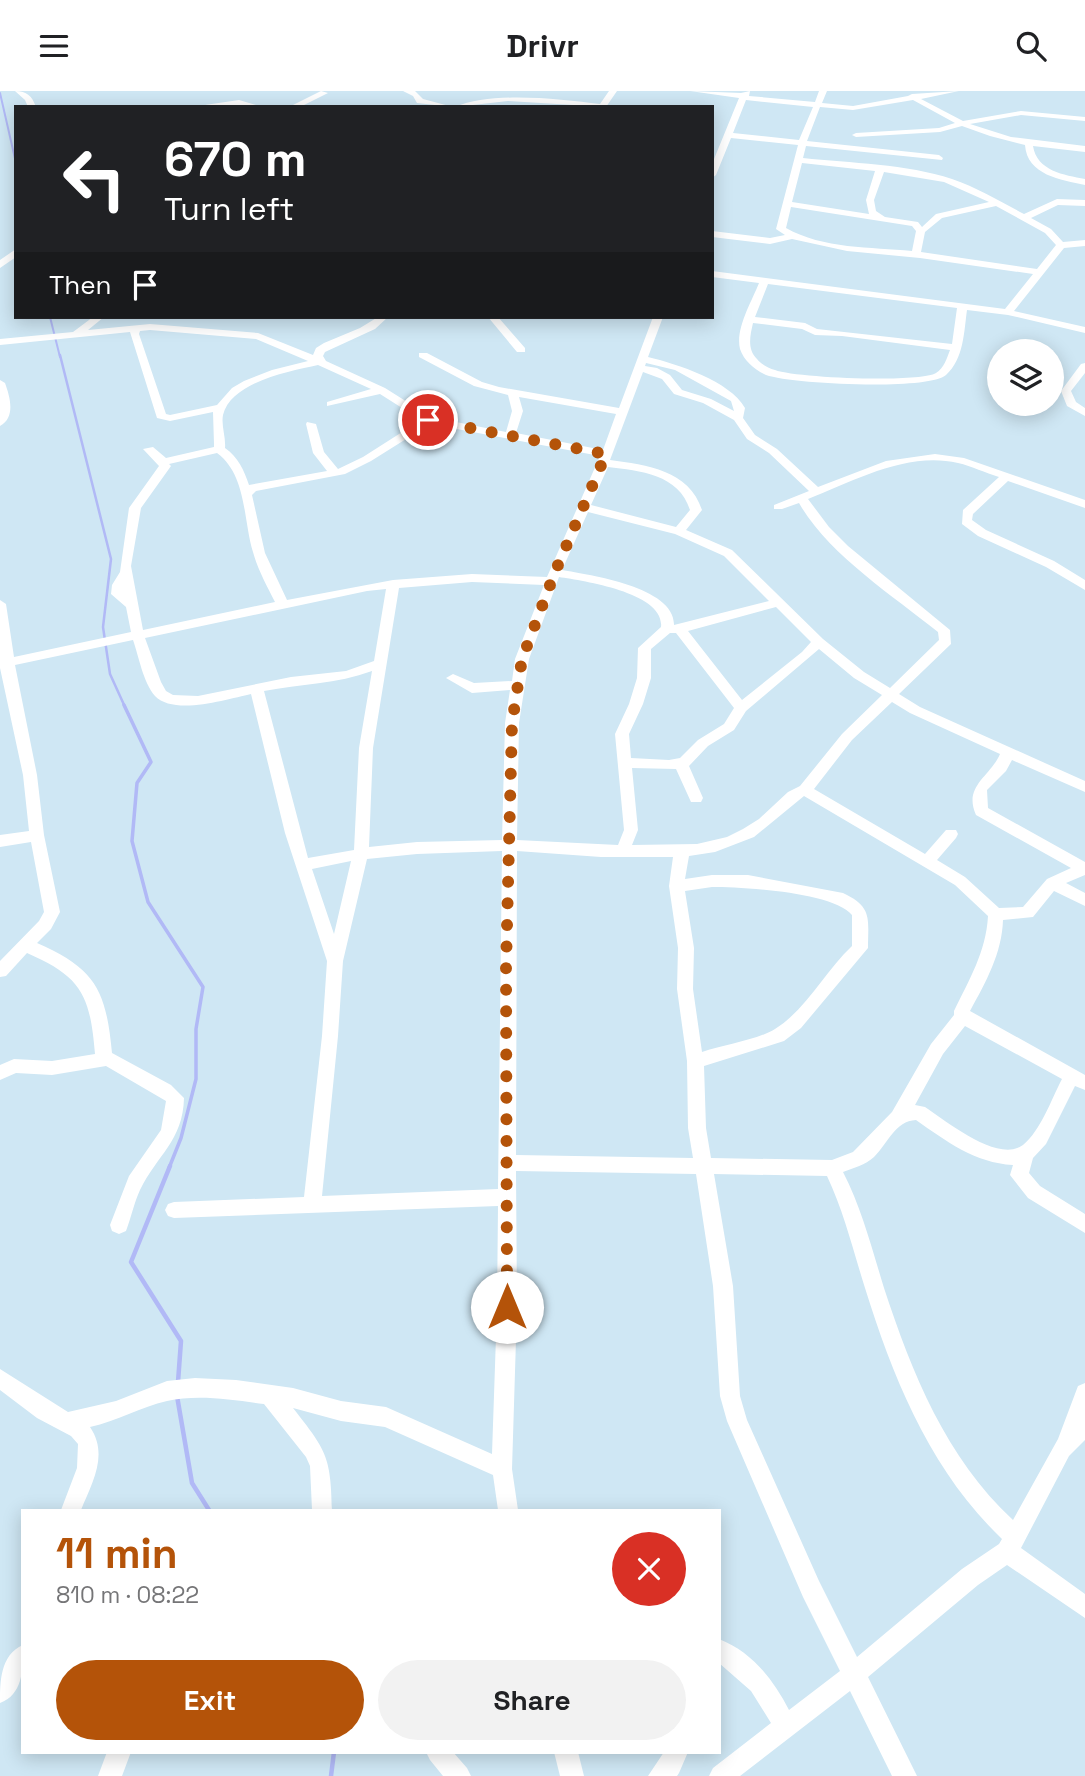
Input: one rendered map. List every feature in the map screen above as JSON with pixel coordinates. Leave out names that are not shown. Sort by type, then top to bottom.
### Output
[{"type":"street","points":[[19,91],[29,99],[31,105]]},
{"type":"street","points":[[407,91],[416,94],[419,101],[439,105]]},
{"type":"street","points":[[694,91],[746,95],[819,106],[855,117],[915,99],[955,91]]},
{"type":"street","points":[[823,91],[802,144],[781,229],[792,236],[835,245],[1038,272]]},
{"type":"street","points":[[909,91],[915,99],[961,124],[995,137],[1029,145],[1085,149]]},
{"type":"street","points":[[297,105],[324,93]]},
{"type":"street","points":[[248,95],[253,105]]},
{"type":"street","points":[[463,105],[477,97],[497,95],[584,105]]},
{"type":"street","points":[[714,170],[746,95]]},
{"type":"street","points":[[219,105],[239,102],[250,105]]},
{"type":"street","points":[[856,135],[917,133],[1021,113],[1085,119]]},
{"type":"street","points":[[849,148],[856,135],[855,117]]},
{"type":"street","points":[[730,135],[939,158]]},
{"type":"street","points":[[1029,145],[1029,155],[1035,163],[1050,172],[1085,182]]},
{"type":"street","points":[[714,150],[722,151]]},
{"type":"street","points":[[800,160],[938,177],[968,188],[1048,231],[1061,245]]},
{"type":"street","points":[[880,170],[870,206],[872,212],[881,217]]},
{"type":"street","points":[[1024,218],[1059,202],[1085,203]]},
{"type":"street","points":[[921,231],[928,228],[938,216],[996,203]]},
{"type":"street","points":[[786,204],[881,217],[919,226],[921,231],[916,255]]},
{"type":"street","points":[[714,233],[770,241],[792,236]]},
{"type":"street","points":[[1008,312],[1061,245],[1085,243]]},
{"type":"street","points":[[0,265],[14,254]]},
{"type":"street","points":[[714,274],[963,305],[1008,312],[1085,330]]},
{"type":"street","points":[[765,280],[744,337],[747,353],[760,367],[781,376],[930,380],[940,376],[951,362],[957,348],[963,305]]},
{"type":"street","points":[[75,335],[96,319]]},
{"type":"street","points":[[320,363],[320,350],[348,335],[372,328],[381,319]]},
{"type":"street","points":[[495,319],[522,350]]},
{"type":"street","points":[[508,1509],[502,1469],[507,1198],[506,967],[512,723],[516,685],[522,659],[605,459],[657,319]]},
{"type":"street","points":[[751,320],[805,326],[815,333],[842,333],[957,348]]},
{"type":"street","points":[[129,325],[161,416],[170,418],[222,407]]},
{"type":"street","points":[[1,340],[56,338],[129,325],[258,336],[381,390],[428,420],[509,437],[545,441],[662,475],[682,485],[695,501],[696,510],[679,531]]},
{"type":"street","points":[[423,355],[478,384],[513,395],[583,403],[623,412]]},
{"type":"street","points":[[219,449],[218,418],[222,407],[233,394],[277,372],[320,363]]},
{"type":"street","points":[[642,364],[666,377],[678,393],[707,401],[738,418],[751,437],[773,450],[816,491]]},
{"type":"street","points":[[642,364],[678,368],[728,394],[738,402],[738,418]]},
{"type":"street","points":[[1085,366],[1066,391],[1071,404],[1085,413]]},
{"type":"street","points":[[0,383],[7,404],[0,423]]},
{"type":"street","points":[[331,404],[381,390]]},
{"type":"street","points":[[509,437],[518,417],[513,395]]},
{"type":"street","points":[[245,496],[252,488],[335,473],[355,466],[428,420]]},
{"type":"street","points":[[311,424],[319,453],[335,473]]},
{"type":"street","points":[[149,449],[163,462],[164,469],[135,508],[125,558],[126,572],[118,585],[117,594],[132,605],[138,636],[154,682],[167,698],[198,701],[290,681],[348,675],[378,664]]},
{"type":"street","points":[[163,462],[219,449],[227,453],[235,464],[258,551],[282,603]]},
{"type":"street","points":[[778,507],[890,463],[935,457],[960,460],[1085,504]]},
{"type":"street","points":[[1006,477],[967,513],[966,521],[978,530],[1029,553],[1085,586]]},
{"type":"street","points":[[303,865],[361,852],[414,846],[511,846],[666,853],[742,837],[777,812],[795,792],[805,790],[847,737],[946,641],[947,634],[841,545],[818,522],[801,497]]},
{"type":"street","points":[[584,507],[679,531],[729,553],[818,642],[859,675],[915,710],[1085,787]]},
{"type":"street","points":[[4,663],[116,641],[282,603],[393,584],[554,577],[614,585],[645,598],[666,614],[673,629],[741,708]]},
{"type":"street","points":[[312,1206],[335,961],[361,852],[366,748],[393,584]]},
{"type":"street","points":[[624,850],[631,830],[623,762],[623,730],[636,704],[641,686],[645,649],[673,629],[777,603]]},
{"type":"street","points":[[0,604],[4,663],[30,775],[37,835],[52,912],[45,925],[0,971]]},
{"type":"street","points":[[623,762],[681,764],[703,743],[729,727],[741,708],[799,662],[818,642]]},
{"type":"street","points":[[453,678],[472,688],[516,685]]},
{"type":"street","points":[[256,688],[279,783],[335,961]]},
{"type":"street","points":[[1009,751],[1000,768],[982,783],[978,796],[981,811],[1085,869]]},
{"type":"street","points":[[681,764],[696,798]]},
{"type":"street","points":[[805,790],[960,881],[996,914],[1027,913],[1052,883],[1085,869]]},
{"type":"street","points":[[927,862],[951,834]]},
{"type":"street","points":[[0,841],[37,835]]},
{"type":"street","points":[[682,851],[677,886],[686,948],[685,989],[695,1061],[697,1128],[723,1286],[730,1396],[737,1421],[853,1675],[905,1776]]},
{"type":"street","points":[[677,886],[712,881],[748,881],[838,897],[852,904],[860,913],[860,948],[841,966],[794,1023],[778,1035],[695,1061]]},
{"type":"street","points":[[1052,883],[1085,900]]},
{"type":"street","points":[[506,1163],[832,1168],[861,1157],[899,1116],[937,1049],[963,1017],[962,1011],[990,956],[996,935],[996,914]]},
{"type":"street","points":[[25,946],[63,963],[78,973],[97,1012],[104,1060]]},
{"type":"street","points":[[899,1116],[919,1112],[972,1146],[996,1157],[1012,1159],[1025,1154],[1039,1140],[1079,1079],[963,1017]]},
{"type":"street","points":[[0,1073],[14,1066],[52,1067],[104,1060],[128,1069],[175,1098],[176,1109],[169,1137],[135,1182],[119,1225]]},
{"type":"street","points":[[1025,1154],[1019,1175],[1034,1192],[1085,1224]]},
{"type":"street","points":[[832,1168],[847,1197],[876,1292],[920,1412],[933,1438],[1012,1545],[1085,1607]]},
{"type":"street","points":[[174,1210],[507,1198]]},
{"type":"street","points":[[0,1379],[19,1389],[43,1410],[81,1431],[89,1447],[88,1467],[71,1509]]},
{"type":"street","points":[[66,1423],[116,1411],[167,1391],[195,1388],[270,1395],[293,1398],[341,1411],[386,1417],[502,1469]]},
{"type":"street","points":[[721,1776],[853,1675],[1012,1545],[1062,1449],[1085,1393]]},
{"type":"street","points":[[270,1395],[313,1450],[320,1467],[322,1509]]},
{"type":"street","points":[[1062,1449],[1085,1425]]},
{"type":"street","points":[[721,1651],[745,1667],[763,1686],[785,1727]]},
{"type":"street","points":[[0,1692],[21,1659]]},
{"type":"street","points":[[110,1776],[118,1754]]},
{"type":"street","points":[[440,1754],[459,1776]]},
{"type":"street","points":[[566,1754],[572,1776]]},
{"type":"street","points":[[660,1776],[671,1765],[675,1754]]},
{"type":"waterway","points":[[0,93],[14,154]]},
{"type":"waterway","points":[[50,319],[60,357]]},
{"type":"waterway","points":[[60,355],[111,559],[103,627],[110,674],[125,707]]},
{"type":"waterway","points":[[124,705],[151,762],[137,783],[132,841],[148,902],[203,987],[196,1029],[196,1079],[181,1138],[169,1168]]},
{"type":"waterway","points":[[170,1166],[131,1262],[181,1341],[178,1382]]},
{"type":"waterway","points":[[177,1396],[192,1483],[208,1509]]},
{"type":"waterway","points":[[331,1776],[334,1754]]},
{"type":"route","points":[[428,420],[606,454],[542,604],[522,659],[516,685],[512,723],[511,864],[506,967],[507,1307]]}]
